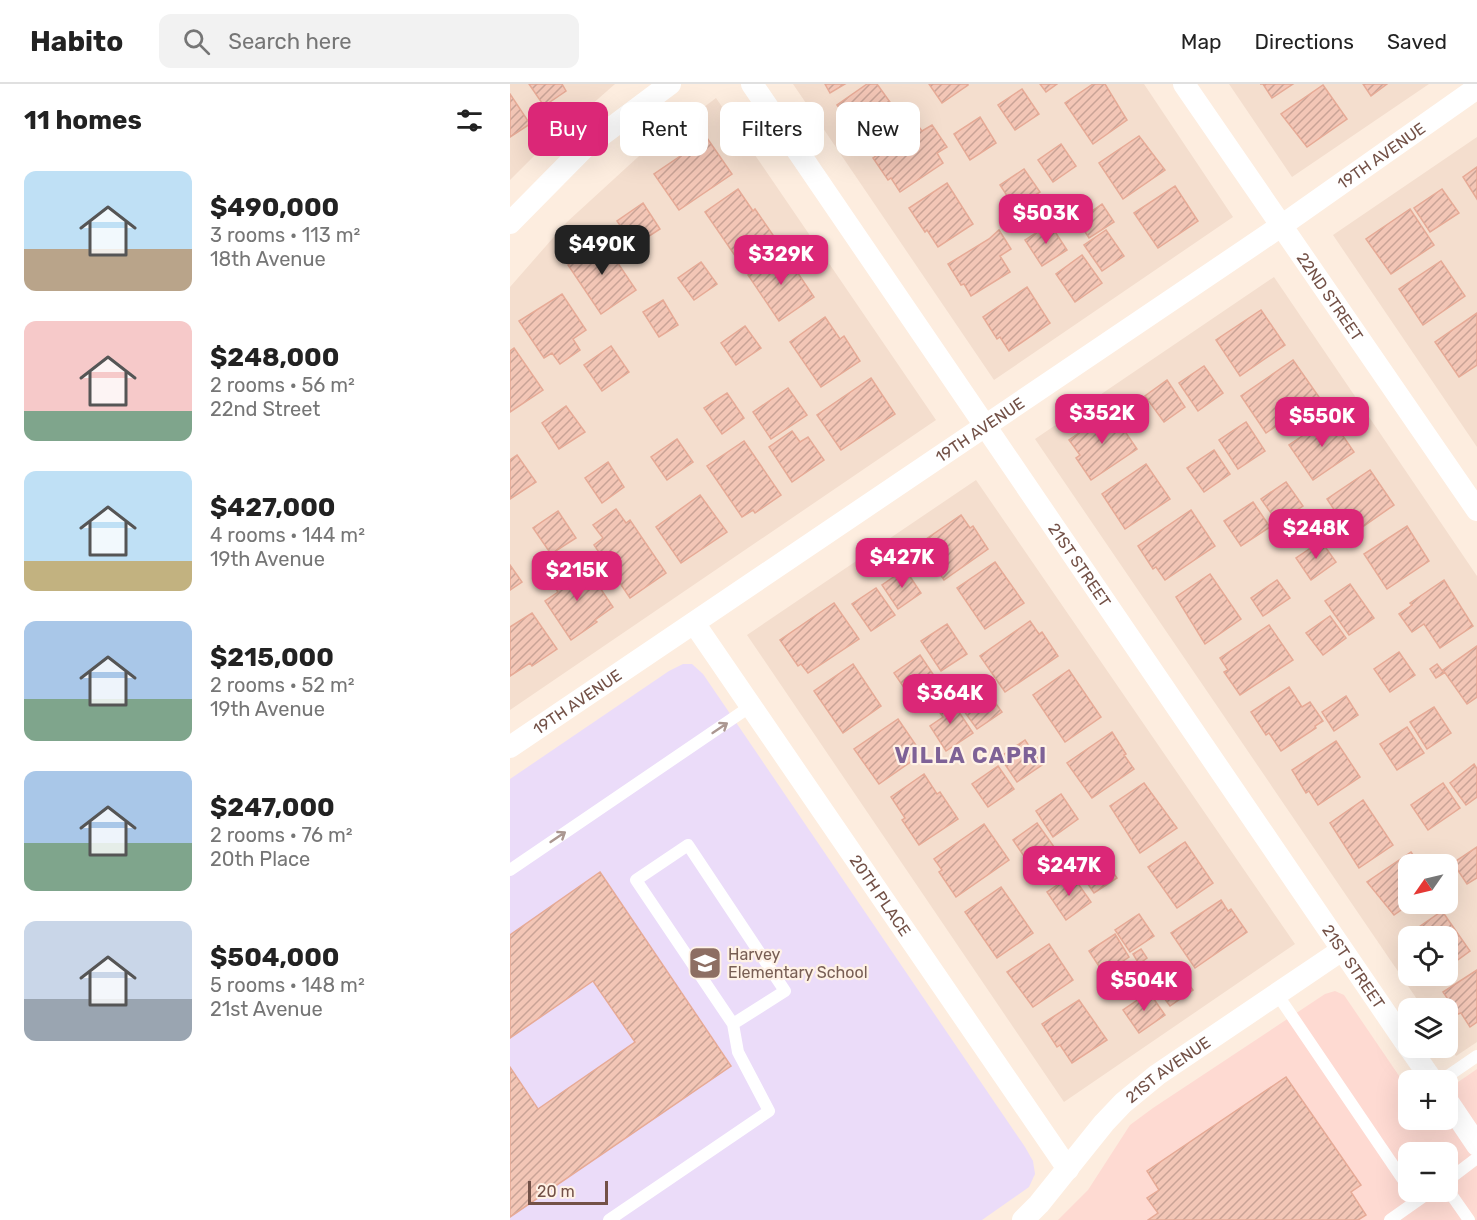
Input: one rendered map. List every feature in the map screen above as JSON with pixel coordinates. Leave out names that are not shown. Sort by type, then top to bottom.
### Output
[{"type":"street","points":[[510,223],[583,149],[670,84]]},
{"type":"street","name":"21ST STREET","points":[[752,84],[1398,1030]]},
{"type":"street","name":"22ND STREET","points":[[1184,84],[1477,510]]},
{"type":"street","name":"19TH AVENUE","points":[[510,747],[1281,226],[1477,88]]},
{"type":"street","name":"20TH PLACE","points":[[694,623],[1068,1169]]},
{"type":"street","name":"21ST AVENUE","points":[[1023,1220],[1039,1204],[1104,1123],[1148,1082],[1342,950]]},
{"type":"street","points":[[1458,1117],[1477,1145]]},
{"type":"lane","points":[[510,870],[751,706]]},
{"type":"lane","points":[[609,1220],[769,1111],[738,1052],[733,1024],[636,880],[688,845],[785,991],[733,1024]]},
{"type":"lane","points":[[1277,994],[1398,1172]]},
{"type":"lane","points":[[1457,1070],[1477,1056]]},
{"type":"lane","points":[[1458,1172],[1477,1158]]},
{"type":"lane","points":[[1390,1220],[1408,1202]]},
{"type":"lane","points":[[1456,1202],[1469,1220]]},
{"type":"shaded area","points":[[510,84],[615,84],[595,102],[528,102],[528,156],[534,156],[510,180]]},
{"type":"shaded area","points":[[793,84],[1144,84],[1233,217],[994,380],[842,156],[920,156],[920,102],[836,102],[836,147],[824,130],[824,102],[805,102]]},
{"type":"shaded area","points":[[1229,84],[1429,84],[1292,177]]},
{"type":"shaded area","points":[[716,98],[720,104],[720,156],[756,156],[936,420],[510,710],[510,287],[567,222],[639,156],[708,156],[708,104]]},
{"type":"shaded area","points":[[1477,137],[1477,447],[1333,235]]},
{"type":"shaded area","points":[[1274,277],[1477,576],[1477,1042],[1458,1055],[1458,998],[1416,998],[1408,986],[1458,986],[1458,926],[1398,926],[1398,971],[1035,439]]},
{"type":"shaded area","points":[[976,480],[1295,944],[1064,1102],[747,635]]},
{"type":"shaded area","name":"Harvey Elementary School","points":[[683,664],[692,664],[703,674],[1033,1161],[1035,1174],[1029,1187],[982,1220],[510,1220],[510,779],[669,671]]},
{"type":"shaded area","points":[[1335,991],[1344,995],[1398,1074],[1398,1130],[1458,1130],[1458,1082],[1477,1069],[1477,1220],[1058,1220],[1088,1190],[1130,1125],[1325,994]]},
{"type":"building","points":[[529,84],[562,84],[566,91],[550,102],[541,102]]},
{"type":"building","points":[[825,84],[845,84],[830,93]]},
{"type":"building","points":[[867,84],[877,84],[890,102],[841,102]]},
{"type":"building","points":[[929,84],[968,84],[968,85],[942,103]]},
{"type":"building","points":[[1040,84],[1057,84],[1046,92]]},
{"type":"building","points":[[1093,84],[1105,84],[1127,120],[1093,144],[1065,103]]},
{"type":"building","points":[[1263,84],[1293,84],[1272,98]]},
{"type":"building","points":[[1363,84],[1387,84],[1371,96]]},
{"type":"building","points":[[1323,85],[1347,119],[1307,147],[1281,114]]},
{"type":"building","points":[[1022,89],[1039,114],[1015,130],[998,105]]},
{"type":"building","points":[[510,94],[528,121],[528,125],[510,137]]},
{"type":"building","points":[[980,117],[996,143],[970,160],[954,134]]},
{"type":"building","points":[[932,125],[947,147],[937,153],[943,163],[900,192],[891,178],[888,180],[873,158],[876,156],[920,156],[920,128],[922,131]]},
{"type":"building","points":[[1139,136],[1165,170],[1123,199],[1099,163]]},
{"type":"building","points":[[708,139],[732,174],[679,210],[654,174],[680,156],[708,156]]},
{"type":"building","points":[[1061,144],[1076,166],[1053,182],[1038,160]]},
{"type":"building","points":[[1477,167],[1477,199],[1463,177]]},
{"type":"building","points":[[1024,169],[1040,192],[1015,208],[1000,185]]},
{"type":"building","points":[[947,183],[973,224],[938,247],[909,208]]},
{"type":"building","points":[[1175,186],[1198,221],[1158,248],[1134,213]]},
{"type":"building","points":[[738,189],[773,235],[738,260],[705,212]]},
{"type":"building","points":[[1442,189],[1459,213],[1430,232],[1414,208]]},
{"type":"building","points":[[643,203],[660,229],[634,246],[617,221]]},
{"type":"building","points":[[1102,204],[1114,222],[1089,238],[1078,221]]},
{"type":"building","points":[[1410,209],[1434,245],[1391,274],[1366,239]]},
{"type":"building","points":[[1050,224],[1067,250],[1042,266],[1025,240]]},
{"type":"building","points":[[999,230],[1011,249],[1000,256],[1010,272],[971,296],[948,264],[989,239]]},
{"type":"building","points":[[1106,230],[1124,256],[1102,271],[1084,245]]},
{"type":"building","points":[[601,238],[636,290],[601,314],[568,265]]},
{"type":"building","points":[[783,251],[814,297],[779,321],[748,275]]},
{"type":"building","points":[[1082,255],[1102,283],[1075,302],[1056,274]]},
{"type":"building","points":[[1441,261],[1465,296],[1423,325],[1399,289]]},
{"type":"building","points":[[701,262],[717,284],[694,300],[678,278]]},
{"type":"building","points":[[1027,287],[1050,323],[1009,351],[1000,337],[997,339],[983,317]]},
{"type":"building","points":[[562,294],[586,330],[573,339],[580,350],[560,364],[552,353],[544,358],[519,321]]},
{"type":"building","points":[[663,300],[678,325],[659,337],[643,312]]},
{"type":"building","points":[[1261,310],[1285,345],[1240,376],[1216,340]]},
{"type":"building","points":[[1477,313],[1477,365],[1459,377],[1435,342]]},
{"type":"building","points":[[825,317],[840,339],[844,336],[860,361],[821,387],[790,342]]},
{"type":"building","points":[[745,326],[761,348],[736,365],[721,343]]},
{"type":"building","points":[[611,346],[629,372],[602,391],[584,365]]},
{"type":"building","points":[[514,348],[543,390],[510,412],[510,351]]},
{"type":"building","points":[[1293,360],[1319,397],[1266,433],[1241,396]]},
{"type":"building","points":[[1204,366],[1223,393],[1198,411],[1179,383]]},
{"type":"building","points":[[871,378],[895,414],[841,450],[817,415]]},
{"type":"building","points":[[1167,380],[1185,407],[1164,422],[1145,396]]},
{"type":"building","points":[[788,388],[807,415],[771,439],[753,412]]},
{"type":"building","points":[[727,393],[744,418],[722,434],[704,408]]},
{"type":"building","points":[[566,406],[585,432],[559,449],[542,423]]},
{"type":"building","points":[[1111,411],[1137,449],[1091,480],[1076,458],[1080,455],[1069,440]]},
{"type":"building","points":[[1330,417],[1354,452],[1313,480],[1289,445]]},
{"type":"building","points":[[1246,422],[1265,451],[1238,469],[1219,440]]},
{"type":"building","points":[[792,431],[800,442],[808,437],[824,460],[792,482],[769,447]]},
{"type":"building","points":[[677,439],[693,462],[667,480],[651,457]]},
{"type":"building","points":[[744,441],[781,495],[755,513],[753,510],[742,517],[707,466]]},
{"type":"building","points":[[1214,450],[1230,474],[1204,492],[1187,468]]},
{"type":"building","points":[[517,455],[536,482],[510,499],[510,460]]},
{"type":"building","points":[[608,462],[624,487],[602,503],[585,478]]},
{"type":"building","points":[[1146,464],[1170,499],[1125,529],[1102,494]]},
{"type":"building","points":[[1370,470],[1394,505],[1351,535],[1327,499]]},
{"type":"building","points":[[1286,482],[1303,506],[1278,523],[1261,499]]},
{"type":"building","points":[[700,495],[727,532],[681,563],[656,527]]},
{"type":"building","points":[[1253,502],[1270,527],[1241,546],[1224,521]]},
{"type":"building","points":[[616,509],[626,523],[630,520],[666,573],[630,598],[594,545],[603,538],[593,525]]},
{"type":"building","points":[[1191,510],[1215,546],[1165,580],[1156,567],[1153,569],[1138,546]]},
{"type":"building","points":[[558,511],[576,538],[551,554],[533,528]]},
{"type":"building","points":[[961,515],[970,528],[973,526],[988,549],[944,580],[919,544]]},
{"type":"building","points":[[1407,526],[1429,561],[1387,589],[1364,554]]},
{"type":"building","points":[[1321,541],[1336,562],[1311,580],[1296,558]]},
{"type":"building","points":[[995,562],[1024,603],[985,629],[957,588]]},
{"type":"building","points":[[510,565],[522,582],[510,590]]},
{"type":"building","points":[[571,566],[578,576],[588,570],[613,607],[595,620],[597,622],[571,640],[545,601],[558,592],[550,580]]},
{"type":"building","points":[[905,569],[921,593],[898,609],[882,585]]},
{"type":"building","points":[[1210,574],[1241,619],[1205,644],[1176,597]]},
{"type":"building","points":[[1277,580],[1290,598],[1263,616],[1251,598]]},
{"type":"building","points":[[1444,580],[1473,626],[1440,648],[1424,624],[1412,632],[1399,614],[1412,605],[1410,603]]},
{"type":"building","points":[[1350,584],[1374,618],[1349,635],[1325,601]]},
{"type":"building","points":[[876,588],[895,615],[871,631],[852,604]]},
{"type":"building","points":[[834,603],[859,639],[808,673],[801,664],[798,666],[780,640]]},
{"type":"building","points":[[532,613],[557,649],[532,666],[530,663],[510,676],[510,627]]},
{"type":"building","points":[[1330,616],[1346,638],[1323,655],[1306,633]]},
{"type":"building","points":[[1030,621],[1039,634],[1042,632],[1058,656],[1005,692],[980,656]]},
{"type":"building","points":[[947,624],[967,654],[941,671],[921,641]]},
{"type":"building","points":[[1269,625],[1293,660],[1240,695],[1224,672],[1228,670],[1220,658]]},
{"type":"building","points":[[1477,646],[1477,697],[1467,704],[1443,670]]},
{"type":"building","points":[[1399,652],[1415,675],[1390,692],[1374,669]]},
{"type":"building","points":[[920,655],[937,680],[911,698],[894,673]]},
{"type":"building","points":[[853,664],[881,706],[843,733],[814,691]]},
{"type":"building","points":[[1437,664],[1444,673],[1436,678],[1430,669]]},
{"type":"building","points":[[1069,670],[1101,717],[1065,742],[1033,695]]},
{"type":"building","points":[[983,686],[1002,712],[977,729],[958,703]]},
{"type":"building","points":[[1289,687],[1302,707],[1310,702],[1323,721],[1281,751],[1269,733],[1266,735],[1251,712]]},
{"type":"building","points":[[1346,696],[1358,715],[1334,731],[1322,712]]},
{"type":"building","points":[[949,697],[973,733],[946,751],[930,726],[943,717],[935,706]]},
{"type":"building","points":[[1434,707],[1451,733],[1427,749],[1410,722]]},
{"type":"building","points":[[898,719],[922,754],[879,784],[854,749]]},
{"type":"building","points":[[1407,727],[1424,753],[1397,770],[1380,744]]},
{"type":"building","points":[[1112,732],[1134,769],[1092,798],[1067,763]]},
{"type":"building","points":[[1025,740],[1042,765],[1017,782],[1000,757]]},
{"type":"building","points":[[1336,741],[1360,777],[1318,805],[1309,791],[1306,793],[1292,770]]},
{"type":"building","points":[[1474,764],[1477,769],[1477,797],[1466,805],[1450,783]]},
{"type":"building","points":[[998,766],[1014,789],[988,807],[972,784]]},
{"type":"building","points":[[924,774],[937,794],[940,792],[958,819],[919,845],[902,820],[905,818],[891,797]]},
{"type":"building","points":[[1144,783],[1177,828],[1140,853],[1110,806]]},
{"type":"building","points":[[1443,783],[1460,808],[1428,830],[1411,805]]},
{"type":"building","points":[[1061,794],[1078,819],[1053,837],[1036,811]]},
{"type":"building","points":[[1363,800],[1393,845],[1359,868],[1330,823]]},
{"type":"building","points":[[1037,823],[1057,851],[1032,868],[1013,840]]},
{"type":"building","points":[[984,824],[1009,860],[956,897],[939,872],[942,870],[934,859]]},
{"type":"building","points":[[1185,842],[1213,883],[1177,908],[1148,867]]},
{"type":"building","points":[[1477,847],[1477,878],[1467,884],[1458,870],[1458,860]]},
{"type":"building","points":[[1102,856],[1117,878],[1094,893],[1079,871]]},
{"type":"building","points":[[1398,861],[1398,912],[1394,915],[1367,882]]},
{"type":"building","name":"Harvey Elementary School","points":[[600,872],[731,1066],[510,1217],[510,1067],[538,1109],[635,1042],[593,981],[510,1038],[510,935]]},
{"type":"building","points":[[1072,875],[1091,902],[1066,920],[1047,892]]},
{"type":"building","points":[[1001,887],[1033,933],[997,958],[965,912]]},
{"type":"building","points":[[1221,900],[1228,911],[1231,909],[1247,932],[1195,968],[1171,933]]},
{"type":"building","points":[[1139,914],[1154,936],[1130,952],[1115,930]]},
{"type":"building","points":[[1438,914],[1444,914],[1452,926],[1420,926]]},
{"type":"building","points":[[1115,934],[1129,957],[1104,974],[1089,951]]},
{"type":"building","points":[[1458,934],[1470,951],[1458,960]]},
{"type":"building","points":[[1049,944],[1073,980],[1033,1007],[1007,972]]},
{"type":"building","points":[[1141,949],[1147,958],[1139,964],[1133,954]]},
{"type":"building","points":[[1177,969],[1193,990],[1170,1006],[1154,985]]},
{"type":"building","points":[[1477,970],[1477,1022],[1470,1027],[1461,1013],[1458,1014],[1458,998],[1447,998],[1443,992],[1452,986],[1458,986],[1458,982]]},
{"type":"building","points":[[1149,992],[1165,1015],[1139,1033],[1123,1010]]},
{"type":"building","points":[[1079,1000],[1107,1040],[1072,1063],[1060,1045],[1057,1047],[1042,1024]]},
{"type":"building","points":[[1286,1077],[1361,1185],[1351,1192],[1366,1215],[1358,1220],[1148,1220],[1158,1213],[1147,1198],[1159,1190],[1147,1171]]},
{"type":"place","name":"Harvey Elementary School","points":[[705,963]]},
{"type":"district","name":"VILLA CAPRI","points":[[971,755]]}]
